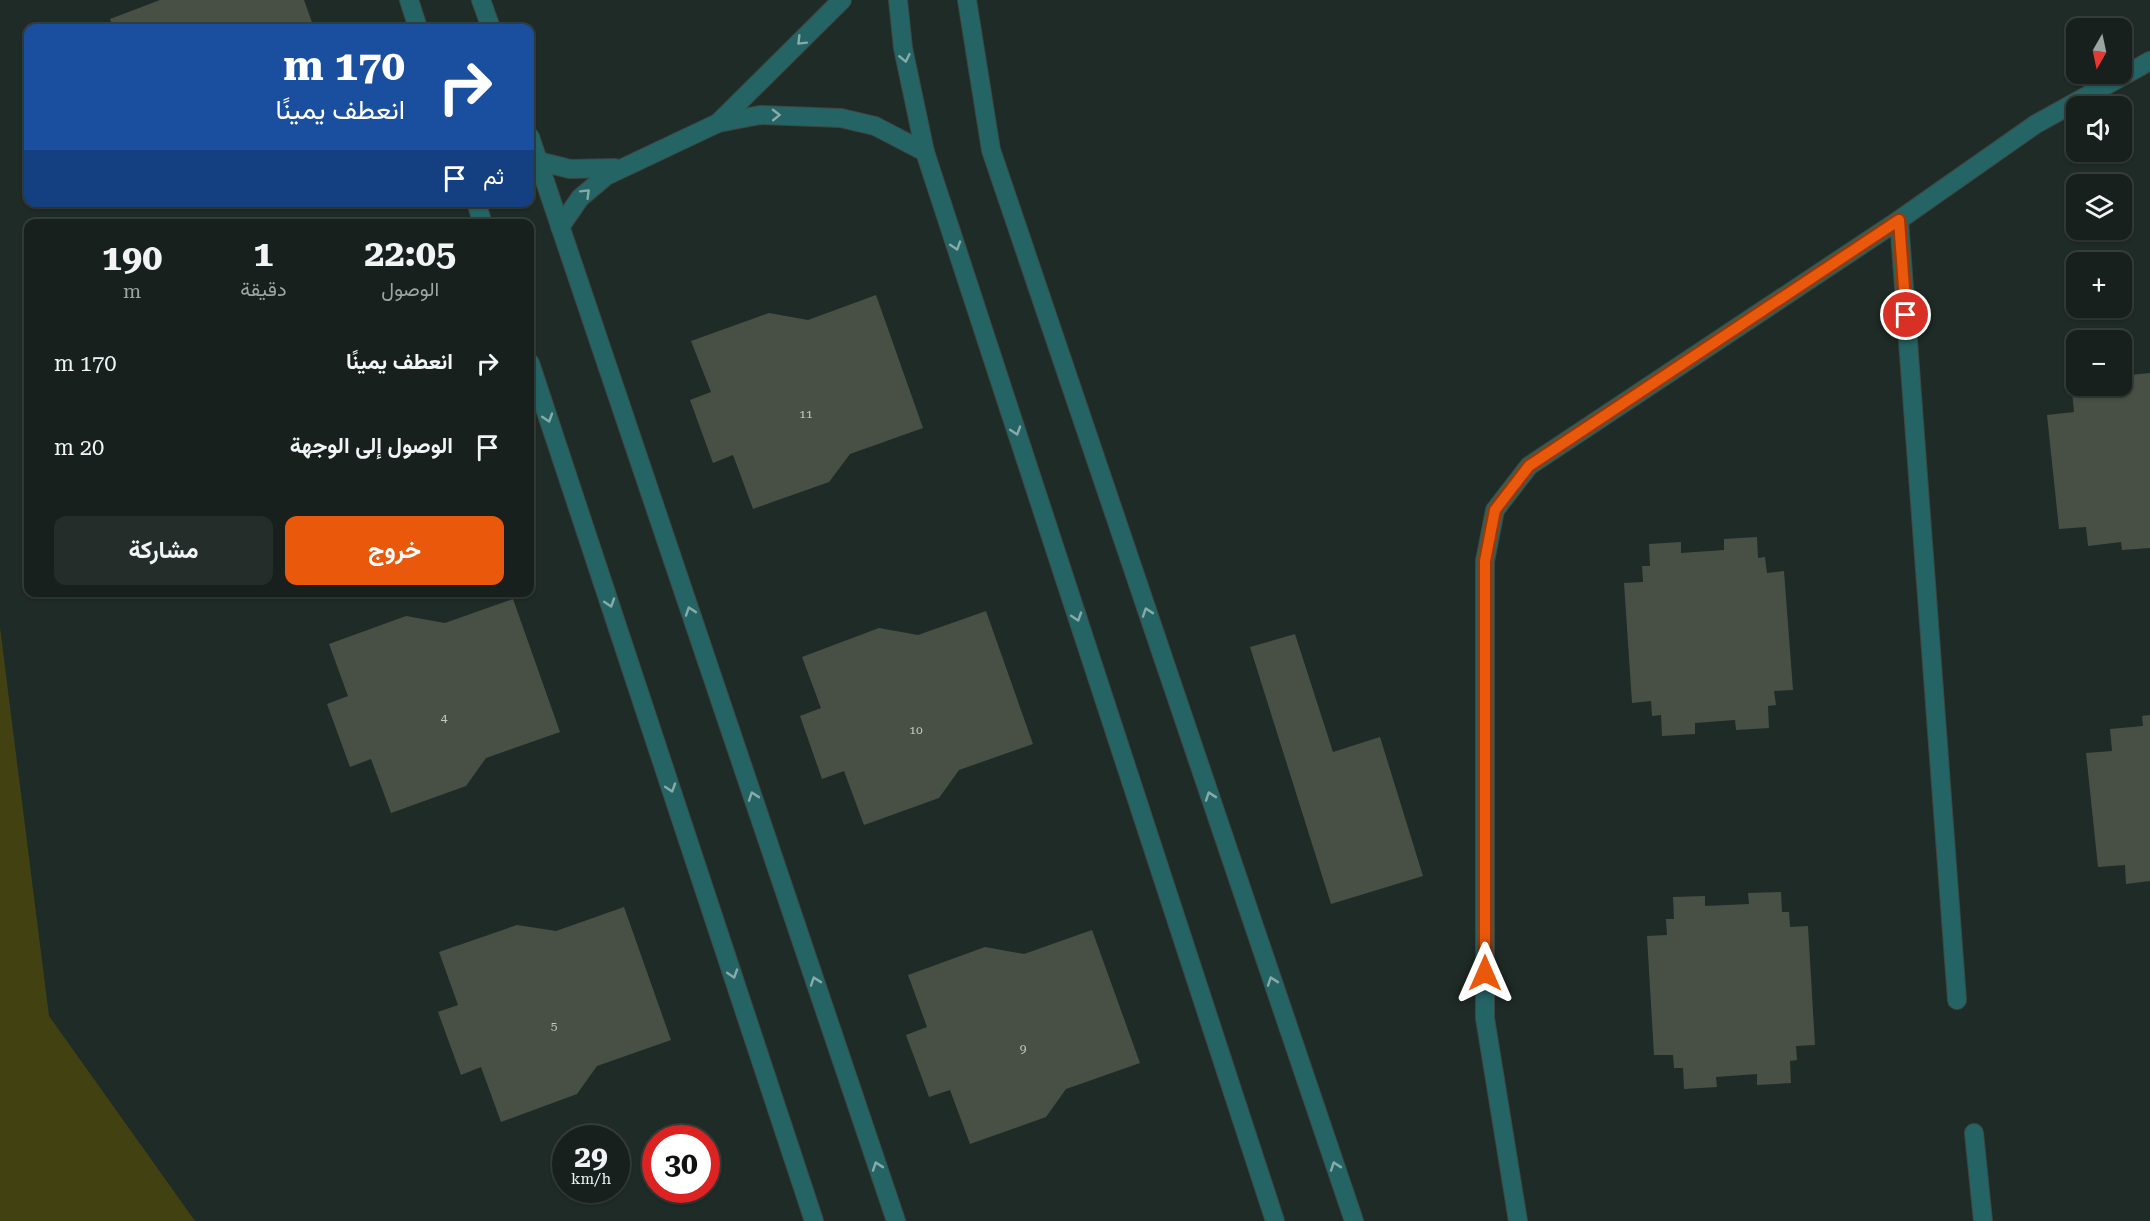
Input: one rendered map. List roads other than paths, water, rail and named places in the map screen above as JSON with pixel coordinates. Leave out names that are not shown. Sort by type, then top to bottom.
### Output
[{"type":"street","points":[[409,0],[417,24]]},
{"type":"street","points":[[481,0],[490,24]]},
{"type":"street","points":[[718,123],[842,0]]},
{"type":"street","points":[[898,0],[903,48],[925,152],[1275,1221]]},
{"type":"street","points":[[967,0],[991,150],[1354,1221]]},
{"type":"street","points":[[1518,1221],[1485,1018],[1485,561],[1495,510],[1529,466],[1899,220],[2036,124],[2150,61]]},
{"type":"street","points":[[561,227],[586,192],[620,167],[718,123],[760,115],[841,118],[875,126],[925,152]]},
{"type":"street","points":[[534,149],[896,1221]]},
{"type":"street","points":[[538,161],[578,170],[620,167]]},
{"type":"street","points":[[1899,220],[1957,1000]]},
{"type":"street","points":[[534,375],[814,1221]]},
{"type":"street","points":[[1974,1133],[1983,1221]]}]
